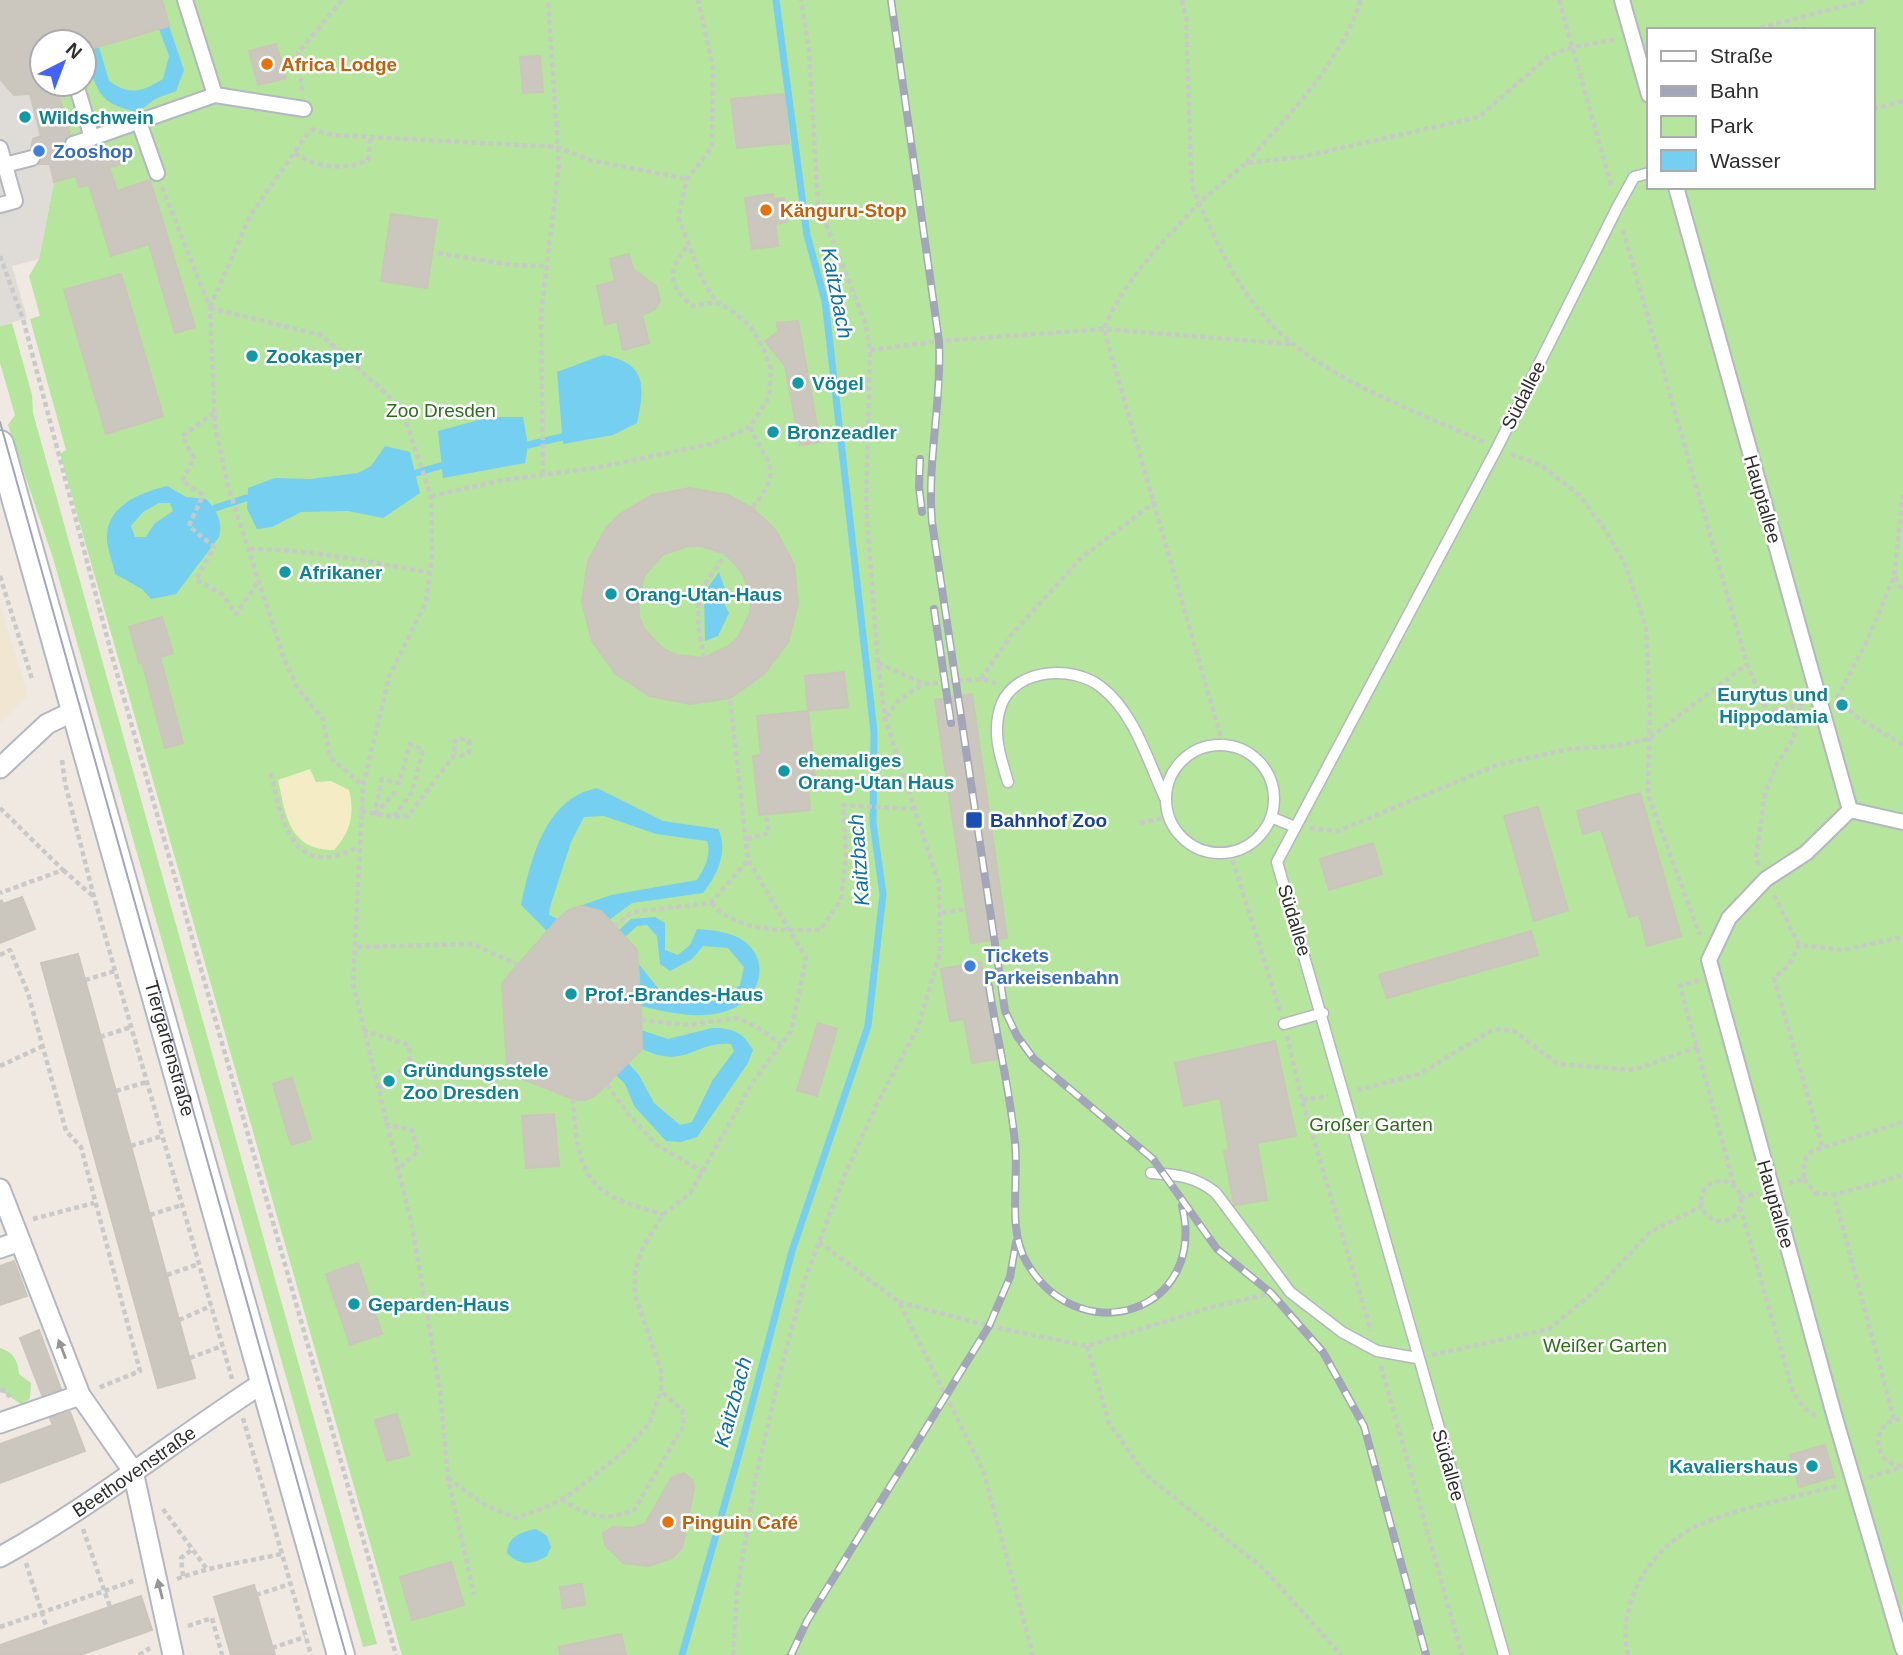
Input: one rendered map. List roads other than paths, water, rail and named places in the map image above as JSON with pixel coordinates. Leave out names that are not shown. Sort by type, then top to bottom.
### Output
[{"type":"main road","name":"Tiergartenstraße","points":[[0,443],[341,1655]]},
{"type":"street","points":[[185,0],[215,95]]},
{"type":"street","points":[[1622,0],[1647,88]]},
{"type":"street","points":[[72,144],[215,95],[304,109]]},
{"type":"street","points":[[80,98],[92,138]]},
{"type":"street","points":[[139,122],[157,173]]},
{"type":"street","points":[[0,148],[15,201],[0,205]]},
{"type":"street","points":[[5,165],[32,158]]},
{"type":"street","name":"Hauptallee","points":[[1677,189],[1850,810],[1807,853],[1766,879],[1729,918],[1709,960],[1835,1418],[1903,1649]]},
{"type":"street","points":[[0,768],[47,724],[76,710]]},
{"type":"street","points":[[1850,810],[1903,822]]},
{"type":"street","points":[[0,1189],[80,1395],[133,1471],[173,1655]]},
{"type":"street","points":[[0,1248],[16,1233]]},
{"type":"street","name":"Beethovenstraße","points":[[0,1557],[77,1512],[264,1382]]},
{"type":"street","points":[[0,1423],[80,1395]]},
{"type":"lane","name":"Südallee","points":[[1504,1655],[1417,1358],[1323,1013],[1278,862],[1497,448],[1617,208],[1634,177],[1647,174]]},
{"type":"lane","points":[[1008,782],[997,746],[1003,702],[1014,687],[1028,678],[1052,672],[1080,676],[1100,685],[1123,708],[1166,798],[1169,817],[1178,834],[1193,846],[1211,853],[1230,852],[1255,840],[1271,817],[1272,785],[1265,770],[1254,757],[1223,745],[1206,747],[1177,765],[1169,781],[1166,798]]},
{"type":"lane","points":[[1271,817],[1295,827]]},
{"type":"lane","points":[[1284,1024],[1323,1013]]},
{"type":"lane","points":[[1151,1173],[1183,1175],[1201,1181],[1216,1193],[1290,1293],[1342,1332],[1377,1351],[1417,1358]]},
{"type":"water","points":[[169,26],[184,70],[176,91],[155,99],[138,112],[124,109],[106,99],[98,88],[98,47],[109,81],[123,89],[149,87],[163,79],[169,56],[159,29]]},
{"type":"water","points":[[603,355],[628,364],[640,378],[641,398],[637,423],[613,435],[563,444],[557,372]]},
{"type":"water","points":[[490,417],[523,417],[528,445],[525,463],[443,478],[438,431]]},
{"type":"water","points":[[385,446],[410,452],[420,493],[383,518],[348,511],[301,512],[272,527],[257,529],[247,509],[248,488],[275,478],[310,479],[358,473],[371,466]]},
{"type":"water","points":[[167,486],[186,497],[206,499],[218,516],[220,532],[176,594],[151,599],[142,589],[115,574],[107,535],[113,516],[120,508],[137,496]],"holes":[[[159,503],[170,503],[173,511],[154,524],[146,537],[135,537],[131,526],[143,512]]]},
{"type":"water","points":[[719,572],[725,589],[720,596],[729,613],[718,636],[705,641],[704,593]]},
{"type":"water","points":[[597,788],[663,821],[718,829],[722,845],[720,862],[703,893],[632,903],[608,921],[601,911],[580,906],[611,895],[697,880],[709,851],[707,841],[656,834],[604,816],[584,817],[571,842],[550,907],[549,915],[558,919],[547,931],[521,905],[535,851],[552,818],[564,805],[579,794]]},
{"type":"water","points":[[655,917],[665,923],[665,950],[678,955],[690,945],[697,929],[728,934],[744,941],[757,957],[759,967],[757,985],[752,993],[736,1007],[713,1014],[688,1015],[641,1006],[638,963],[661,992],[675,1003],[719,1001],[740,985],[744,967],[728,948],[703,946],[692,959],[670,971],[660,964],[657,936],[647,925],[637,926],[625,937],[618,931],[631,919]]},
{"type":"water","points":[[712,1028],[732,1030],[741,1035],[753,1050],[748,1063],[697,1137],[681,1142],[666,1141],[634,1106],[625,1084],[616,1075],[628,1063],[639,1075],[654,1103],[680,1125],[692,1122],[712,1081],[734,1051],[731,1044],[707,1046],[680,1056],[657,1055],[642,1049],[641,1030],[668,1039]]},
{"type":"water","points":[[536,1529],[547,1536],[551,1547],[547,1556],[526,1563],[507,1553],[510,1542],[516,1536]]},
{"type":"waterway","name":"Kaitzbach","points":[[682,1655],[740,1450],[792,1251],[868,1026],[883,894],[873,823],[874,732],[825,301],[807,235],[776,0]]},
{"type":"waterway","points":[[528,445],[562,437]]},
{"type":"waterway","points":[[416,473],[440,466]]},
{"type":"waterway","points":[[215,508],[246,498]]},
{"type":"tram line","points":[[0,422],[346,1655]]},
{"type":"railway","points":[[891,0],[939,341],[931,475],[932,522],[1005,1011],[1017,1036],[1034,1059],[1153,1159],[1217,1249],[1271,1293],[1323,1352],[1364,1426],[1426,1655]]},
{"type":"railway","points":[[920,459],[922,512]]},
{"type":"railway","points":[[934,609],[951,723]]},
{"type":"railway","points":[[989,986],[1013,1123],[1017,1236],[1027,1263],[1050,1291],[1077,1307],[1106,1312],[1134,1308],[1158,1294],[1176,1272],[1185,1243],[1182,1206]]},
{"type":"railway","points":[[791,1655],[807,1621],[989,1326],[1010,1277],[1016,1242]]},
{"type":"place","name":"Africa Lodge","points":[[267,64]]},
{"type":"place","name":"Wildschwein","points":[[25,117]]},
{"type":"place","name":"Zooshop","points":[[39,151]]},
{"type":"place","name":"Känguru-Stop","points":[[766,210]]},
{"type":"place","name":"Zookasper","points":[[252,356]]},
{"type":"place","name":"Vögel","points":[[798,383]]},
{"type":"place","name":"Bronzeadler","points":[[773,432]]},
{"type":"place","name":"Afrikaner","points":[[285,572]]},
{"type":"place","name":"Orang-Utan-Haus","points":[[611,594]]},
{"type":"place","name":"Eurytus und Hippodamia","points":[[1842,705]]},
{"type":"place","name":"ehemaliges Orang-Utan Haus","points":[[784,771]]},
{"type":"place","name":"Bahnhof Zoo","points":[[974,820]]},
{"type":"place","name":"Tickets Parkeisenbahn","points":[[970,966]]},
{"type":"place","name":"Prof.-Brandes-Haus","points":[[571,994]]},
{"type":"place","name":"Gründungsstele Zoo Dresden","points":[[389,1081]]},
{"type":"place","name":"Geparden-Haus","points":[[354,1304]]},
{"type":"place","name":"Kavaliershaus","points":[[1812,1466]]},
{"type":"place","name":"Pinguin Café","points":[[668,1522]]},
{"type":"park label","name":"Zoo Dresden","points":[[441,410]]},
{"type":"park label","name":"Großer Garten","points":[[1371,1124]]},
{"type":"park label","name":"Weißer Garten","points":[[1605,1345]]}]
